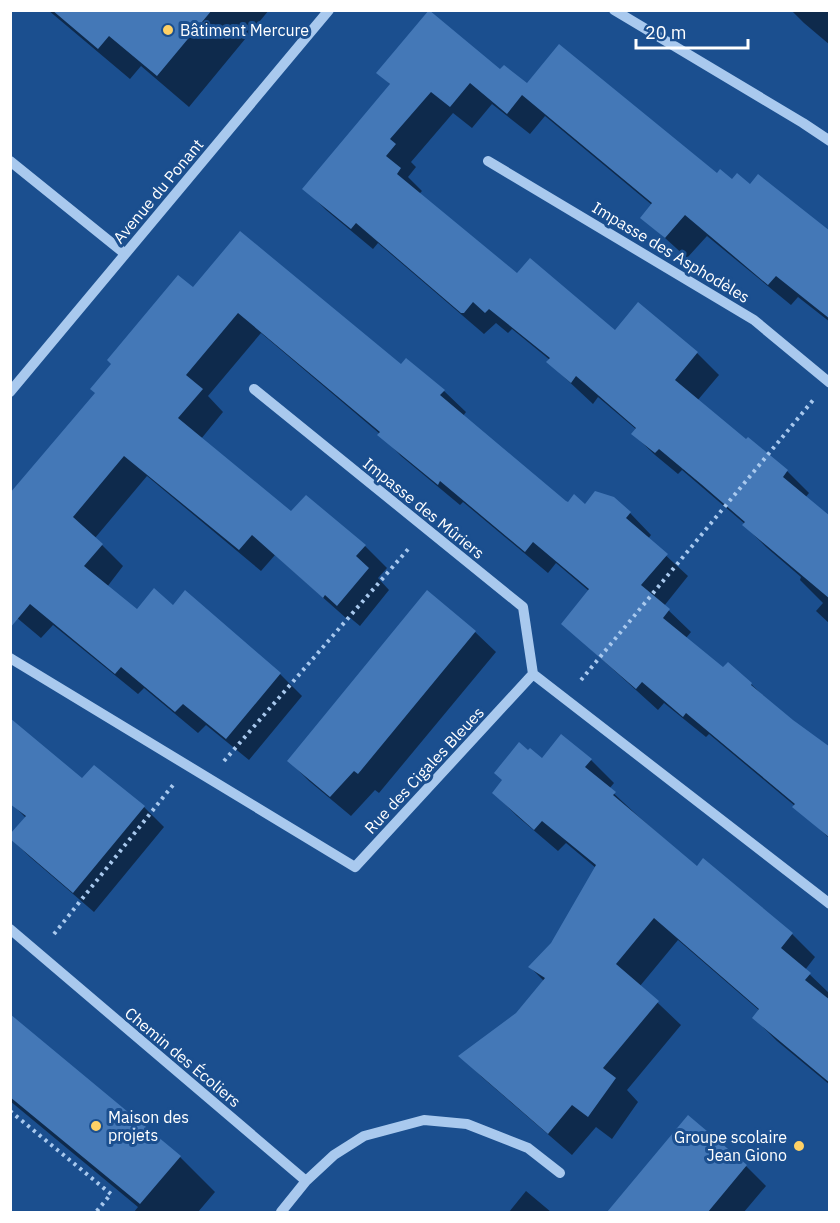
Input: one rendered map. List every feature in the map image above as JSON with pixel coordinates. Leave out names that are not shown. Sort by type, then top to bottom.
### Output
[{"type":"street","name":"Avenue du Ponant","points":[[10,392],[329,10]]},
{"type":"street","points":[[614,10],[830,141]]},
{"type":"street","name":"Impasse des Asphodèles","points":[[488,160],[754,320],[829,382]]},
{"type":"street","points":[[10,161],[124,254]]},
{"type":"street","name":"Impasse des Mûriers","points":[[254,389],[523,607],[533,674]]},
{"type":"street","name":"Rue des Cigales Bleues","points":[[10,658],[355,867],[533,674]]},
{"type":"street","points":[[533,674],[830,904]]},
{"type":"street","name":"Chemin des Écoliers","points":[[10,929],[306,1181]]},
{"type":"street","points":[[281,1212],[306,1181],[334,1155],[364,1136],[424,1120],[467,1124],[528,1148],[560,1173]]},
{"type":"path","points":[[565,699],[829,382]]},
{"type":"path","points":[[209,779],[426,528]]},
{"type":"path","points":[[39,954],[188,766]]},
{"type":"path","points":[[10,1111],[111,1194],[96,1212]]},
{"type":"building","points":[[52,10],[212,10],[157,76],[109,36],[98,49]]},
{"type":"building","points":[[429,10],[500,69],[504,65],[527,83],[559,44],[717,173],[720,169],[732,179],[737,173],[750,184],[758,174],[830,231],[830,319],[776,276],[768,285],[685,215],[665,238],[640,218],[652,203],[522,95],[507,114],[470,83],[450,107],[431,92],[390,139],[396,144],[386,156],[401,168],[397,174],[517,273],[530,258],[615,330],[638,302],[698,352],[675,380],[746,439],[748,437],[788,470],[783,477],[830,516],[830,599],[742,525],[745,522],[659,449],[655,453],[631,434],[636,428],[576,376],[571,383],[546,362],[550,358],[489,309],[485,313],[473,302],[464,313],[461,313],[356,223],[351,229],[302,189],[390,84],[376,73]]},
{"type":"building","points":[[240,231],[401,364],[406,358],[445,390],[440,395],[566,501],[568,502],[574,494],[585,504],[595,491],[614,497],[631,512],[626,518],[668,554],[641,585],[670,609],[663,618],[723,667],[728,662],[752,683],[751,685],[793,720],[830,747],[830,838],[792,807],[795,804],[686,713],[683,717],[642,682],[636,689],[561,624],[589,589],[533,542],[525,552],[440,481],[438,485],[377,435],[380,432],[238,313],[186,375],[203,389],[178,418],[291,511],[306,495],[366,545],[356,556],[369,568],[337,606],[325,595],[323,598],[252,535],[239,550],[124,456],[73,517],[103,544],[84,566],[137,609],[154,588],[173,605],[185,590],[281,673],[226,739],[183,704],[175,712],[121,667],[115,674],[30,604],[10,628],[10,493],[95,393],[90,389],[111,364],[107,360],[178,275],[193,287]]},
{"type":"building","points":[[427,590],[476,631],[358,774],[354,771],[330,797],[287,761]]},
{"type":"building","points":[[10,718],[82,778],[94,765],[145,806],[73,893],[10,839],[10,834],[26,816],[10,804]]},
{"type":"building","points":[[561,734],[592,759],[585,767],[616,792],[613,795],[697,866],[703,858],[793,933],[781,948],[811,973],[805,980],[830,1000],[830,1083],[752,1018],[759,1009],[654,918],[616,964],[659,1001],[603,1068],[616,1078],[588,1117],[572,1105],[548,1134],[458,1056],[516,1013],[545,978],[528,967],[551,943],[596,865],[542,821],[534,830],[492,793],[502,780],[494,773],[519,742],[542,758]]},
{"type":"building","name":"Maison des projets","points":[[10,1014],[181,1156],[140,1204],[10,1097]]},
{"type":"building","points":[[688,1115],[747,1165],[708,1212],[607,1212]]},
{"type":"place","name":"Bâtiment Mercure","points":[[168,30]]},
{"type":"place","name":"Maison des projets","points":[[96,1126]]},
{"type":"place","name":"Groupe scolaire Jean Giono","points":[[799,1146]]}]
